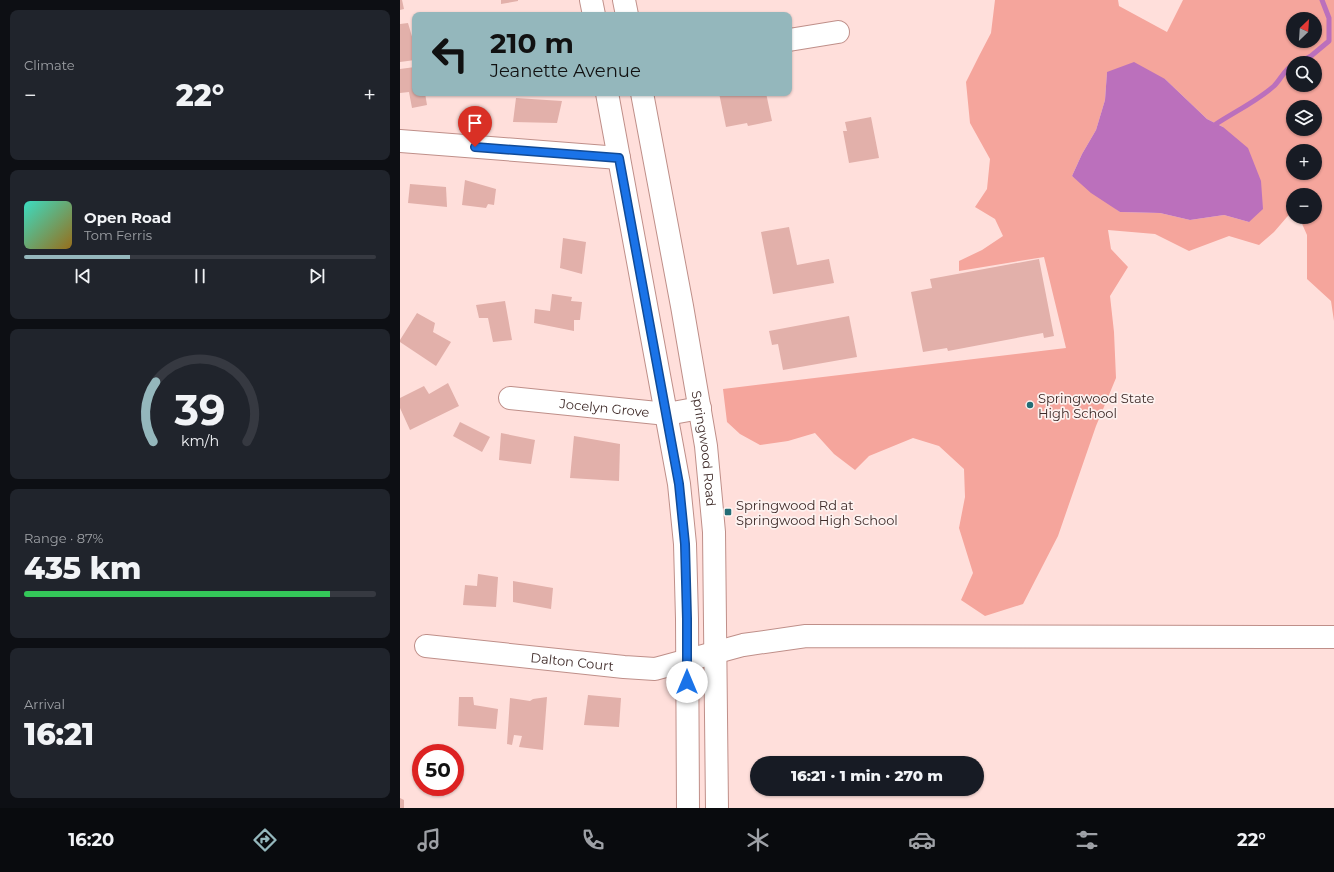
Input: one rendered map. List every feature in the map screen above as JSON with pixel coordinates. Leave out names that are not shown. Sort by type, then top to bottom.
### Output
[{"type":"main road","points":[[591,0],[593,12]]},
{"type":"main road","points":[[624,0],[626,12]]},
{"type":"main road","points":[[792,40],[838,32]]},
{"type":"main road","points":[[608,96],[679,484],[685,544],[688,808]]},
{"type":"main road","name":"Springwood Road","points":[[643,96],[682,306],[706,446],[714,532],[717,808]]},
{"type":"main road","points":[[400,141],[619,158]]},
{"type":"main road","name":"Jocelyn Grove","points":[[510,398],[667,414],[700,408]]},
{"type":"main road","name":"Dalton Court","points":[[426,646],[655,669],[743,645],[806,636],[1334,637]]},
{"type":"shaded area","points":[[995,0],[1118,0],[1119,6],[1167,32],[1183,0],[1334,0],[1334,321],[1331,301],[1307,279],[1307,235],[1302,224],[1322,224],[1322,188],[1286,188],[1286,218],[1274,232],[1259,245],[1229,236],[1189,251],[1155,234],[1108,230],[1111,249],[1128,267],[1110,296],[1114,332],[1116,378],[1096,426],[1058,536],[1023,604],[985,616],[961,600],[973,573],[959,528],[965,497],[964,469],[939,446],[913,438],[869,456],[855,470],[834,454],[815,433],[788,441],[760,445],[740,434],[727,422],[723,389],[1066,348],[1044,257],[959,271],[959,261],[982,250],[1003,236],[995,219],[975,207],[987,189],[990,159],[970,123],[966,82],[991,33]],"holes":[[[1107,72],[1165,79],[1207,119],[1223,127],[1249,222],[1224,215],[1190,220],[1160,213],[1120,212],[1072,176],[1082,154],[1096,130],[1105,100]]]},
{"type":"shaded area","points":[[1134,62],[1165,79],[1207,119],[1223,127],[1248,148],[1261,181],[1263,209],[1249,222],[1224,215],[1190,220],[1160,213],[1120,212],[1091,193],[1072,176],[1082,154],[1096,130],[1105,100],[1107,72]]},
{"type":"building","points":[[400,0],[402,0],[404,9],[400,10]]},
{"type":"building","points":[[501,0],[518,0],[518,1],[501,4]]},
{"type":"building","points":[[408,23],[412,37],[412,60],[400,62],[400,24]]},
{"type":"building","points":[[412,67],[412,96],[426,96],[427,105],[412,108],[409,92],[400,93],[400,69]]},
{"type":"building","points":[[720,96],[767,96],[772,121],[748,126],[747,123],[726,127]]},
{"type":"building","points":[[516,98],[562,101],[557,123],[513,122]]},
{"type":"building","points":[[871,117],[879,158],[849,163],[843,131],[847,131],[845,122]]},
{"type":"building","points":[[465,180],[496,189],[494,205],[488,204],[486,208],[462,205]]},
{"type":"building","points":[[410,184],[446,187],[447,207],[408,203]]},
{"type":"building","points":[[789,227],[797,265],[829,259],[834,283],[773,294],[761,232]]},
{"type":"building","points":[[563,238],[586,242],[582,274],[560,268]]},
{"type":"building","points":[[1039,259],[1054,336],[1044,338],[1043,333],[948,351],[947,348],[923,352],[911,292],[932,288],[930,279]]},
{"type":"building","points":[[552,294],[572,297],[571,301],[582,302],[580,320],[574,320],[574,331],[534,323],[535,309],[550,311]]},
{"type":"building","points":[[505,301],[512,340],[493,342],[488,318],[479,318],[476,305]]},
{"type":"building","points":[[417,313],[435,323],[433,332],[451,342],[436,366],[400,342]]},
{"type":"building","points":[[849,316],[857,357],[783,370],[778,344],[772,345],[769,331]]},
{"type":"building","points":[[448,383],[459,406],[410,430],[400,408],[400,398],[424,386],[429,394]]},
{"type":"building","points":[[460,422],[490,437],[482,452],[453,436]]},
{"type":"building","points":[[501,433],[535,440],[531,464],[499,460]]},
{"type":"building","points":[[574,436],[620,444],[619,481],[570,478]]},
{"type":"building","points":[[478,574],[498,577],[496,607],[463,605],[465,585],[477,586]]},
{"type":"building","points":[[513,581],[553,588],[551,609],[513,602]]},
{"type":"building","points":[[588,695],[621,698],[619,727],[584,725]]},
{"type":"building","points":[[459,697],[473,697],[474,705],[498,709],[496,729],[458,726]]},
{"type":"building","points":[[547,697],[543,750],[519,747],[522,736],[514,735],[512,745],[507,744],[510,698],[530,701],[533,699]]},
{"type":"building","points":[[400,798],[404,800],[404,808],[400,808]]},
{"type":"waterway","points":[[1311,56],[1329,41],[1329,18],[1322,0]]},
{"type":"waterway","points":[[1216,124],[1274,86],[1286,70]]},
{"type":"place","name":"Springwood State High School","points":[[1030,405]]},
{"type":"place","name":"Springwood Rd at Springwood High School","points":[[728,512]]},
{"type":"route","points":[[475,147],[619,158],[679,484],[685,544],[687,682]]}]
